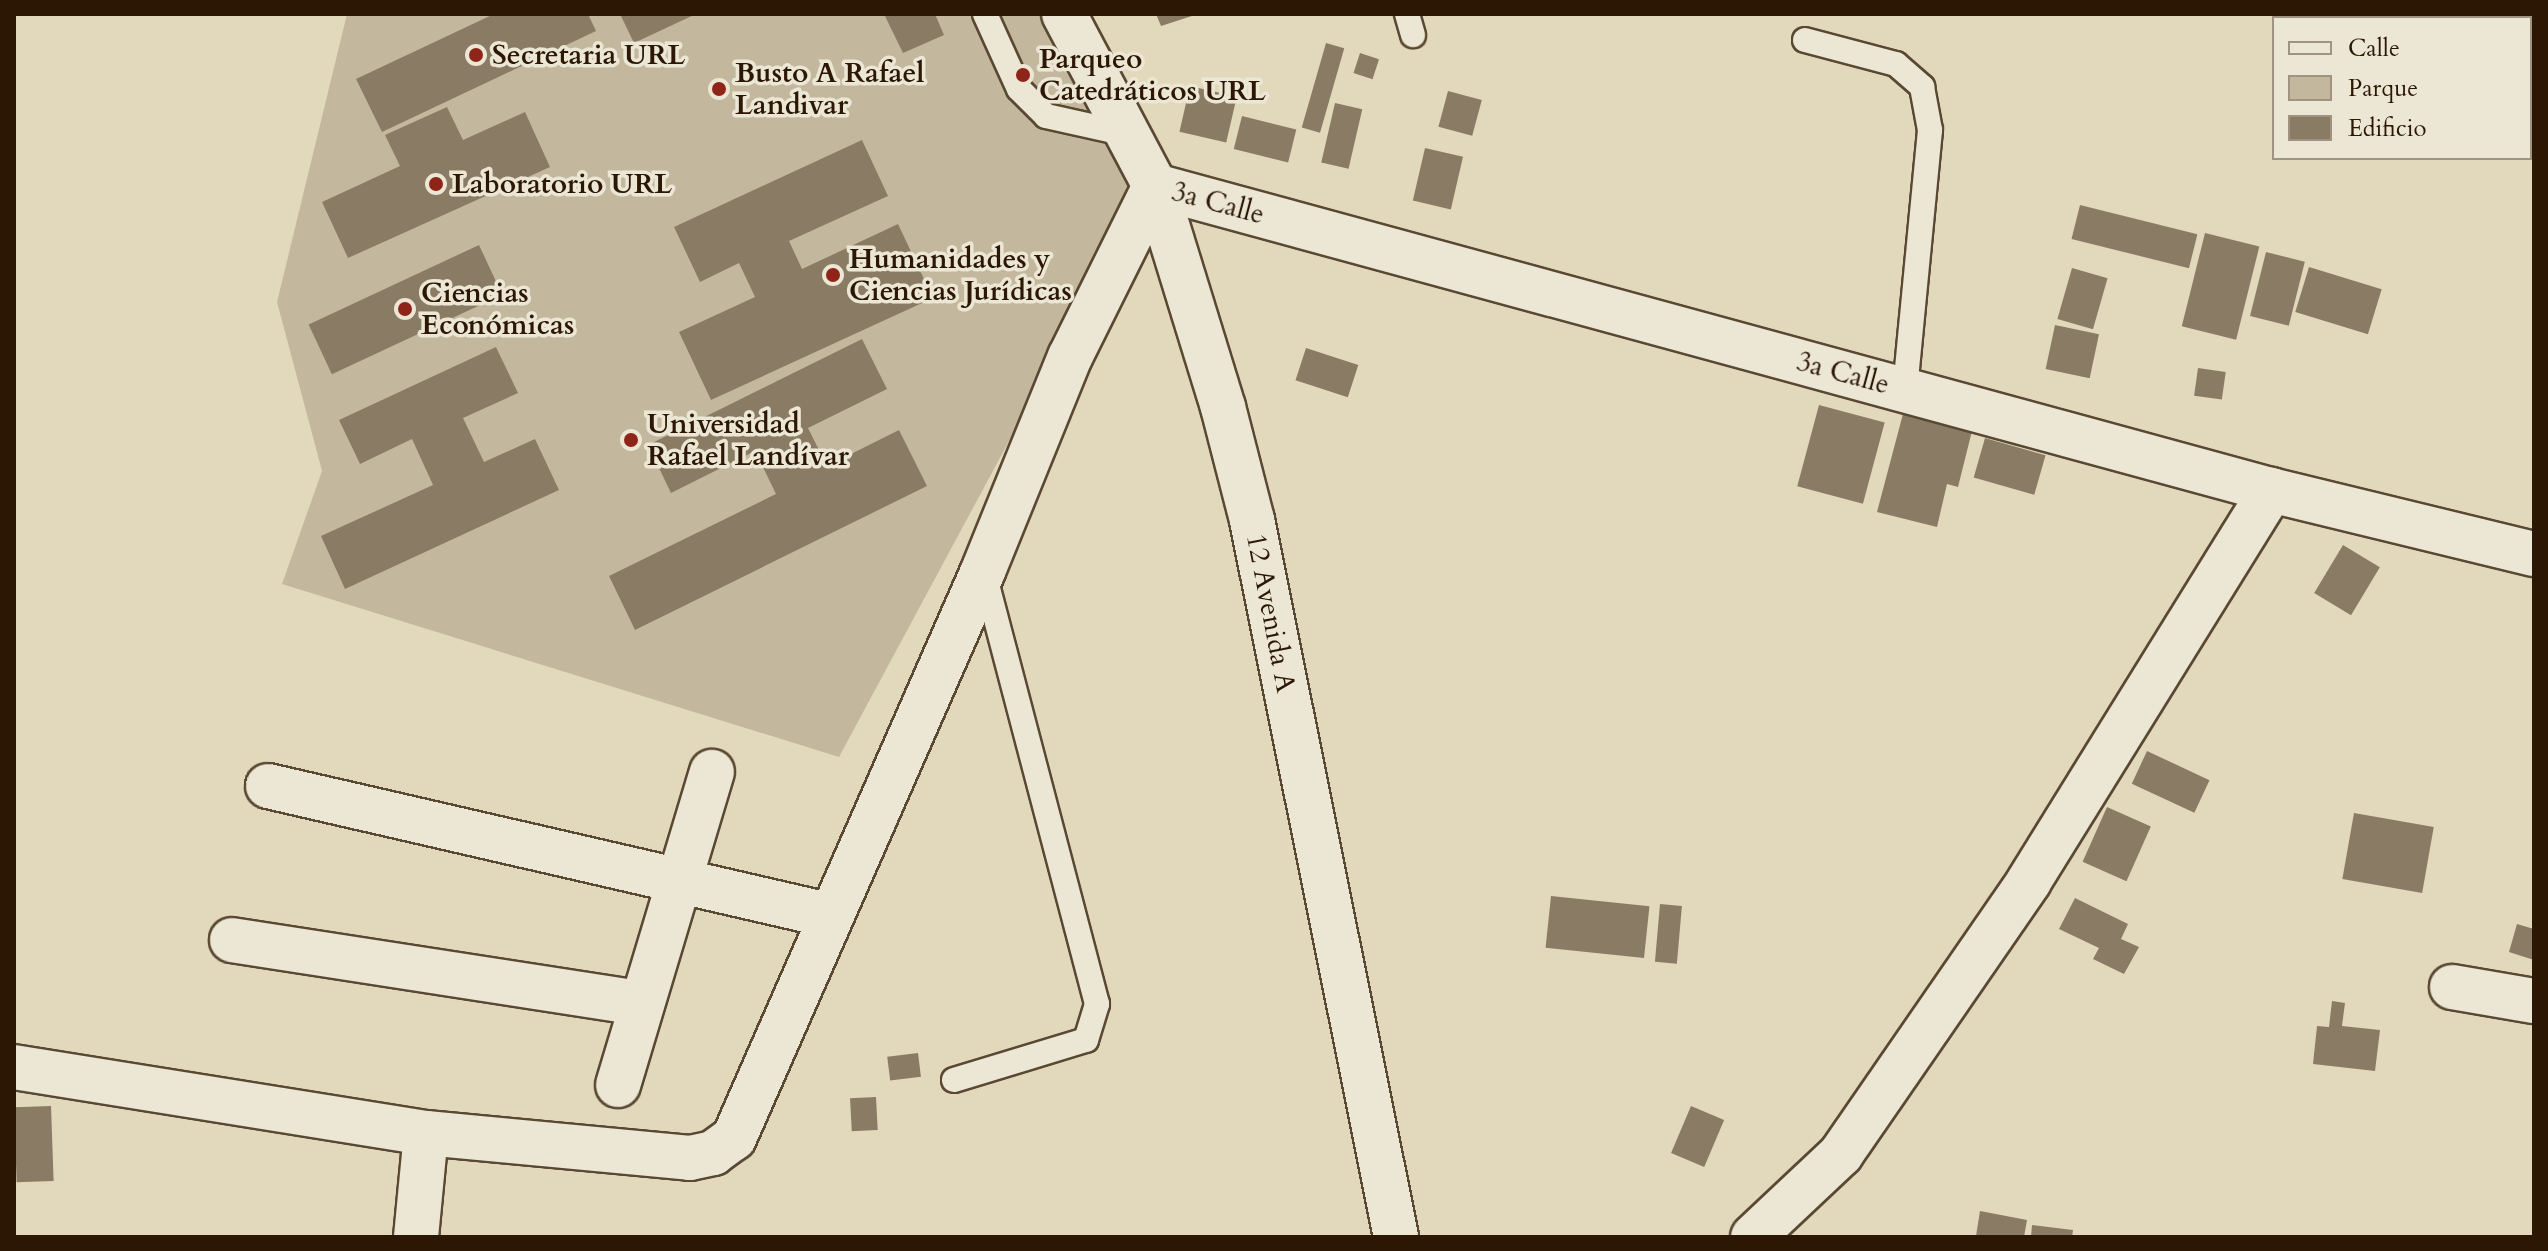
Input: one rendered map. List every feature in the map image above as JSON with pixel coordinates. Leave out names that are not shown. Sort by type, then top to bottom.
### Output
[{"type":"street","name":"12 Avenida A","points":[[1064,14],[1155,186],[1252,520],[1396,1237]]},
{"type":"street","name":"3a Calle","points":[[1155,186],[2271,490],[2534,554]]},
{"type":"street","points":[[14,1067],[426,1133],[690,1158],[713,1153],[734,1138],[828,915],[983,571],[1070,357],[1155,186]]},
{"type":"street","points":[[1753,1237],[1841,1154],[2029,881],[2271,490]]},
{"type":"street","points":[[618,1085],[640,1003],[712,772]]},
{"type":"street","points":[[268,786],[828,915]]},
{"type":"street","points":[[232,940],[640,1003]]},
{"type":"street","points":[[2452,987],[2534,1001]]},
{"type":"street","points":[[416,1237],[426,1133]]},
{"type":"lane","points":[[985,14],[1019,89],[1046,116],[1127,134]]},
{"type":"lane","points":[[1805,40],[1896,64],[1922,87],[1930,130],[1905,390]]},
{"type":"lane","points":[[954,1080],[1086,1040],[1097,1004],[983,571]]},
{"type":"green space","name":"Universidad Rafael Landívar","points":[[347,14],[1045,14],[1128,185],[1058,350],[839,757],[282,584],[322,471],[277,302]]},
{"type":"building","name":"Secretaria URL","points":[[494,14],[588,14],[596,31],[382,132],[356,79]]},
{"type":"building","points":[[620,14],[696,14],[634,43]]},
{"type":"building","points":[[884,14],[935,14],[944,35],[903,53]]},
{"type":"building","points":[[1156,14],[1195,14],[1195,15],[1161,26]]},
{"type":"building","points":[[1326,43],[1344,48],[1320,133],[1302,128]]},
{"type":"building","points":[[1360,53],[1379,59],[1373,79],[1354,73]]},
{"type":"building","points":[[1190,86],[1237,97],[1226,143],[1179,132]]},
{"type":"building","points":[[1448,91],[1482,100],[1472,136],[1438,127]]},
{"type":"building","points":[[1335,103],[1362,109],[1349,169],[1321,162]]},
{"type":"building","name":"Laboratorio URL","points":[[447,107],[463,140],[525,112],[550,167],[348,258],[322,202],[400,166],[385,135]]},
{"type":"building","points":[[1242,116],[1296,130],[1288,163],[1234,149]]},
{"type":"building","name":"Humanidades y Ciencias Jurídicas","points":[[862,140],[888,196],[789,241],[802,269],[898,224],[933,298],[711,400],[679,332],[755,297],[739,263],[700,282],[674,227]]},
{"type":"building","points":[[1425,148],[1463,157],[1451,209],[1413,201]]},
{"type":"building","points":[[2080,205],[2197,234],[2189,268],[2072,239]]},
{"type":"building","points":[[2205,233],[2259,247],[2236,340],[2182,326]]},
{"type":"building","name":"Ciencias Económicas","points":[[479,245],[502,295],[332,374],[309,324]]},
{"type":"building","points":[[2266,252],[2305,262],[2289,326],[2250,316]]},
{"type":"building","points":[[2309,267],[2382,289],[2368,334],[2295,312]]},
{"type":"building","points":[[2072,268],[2108,278],[2093,329],[2057,319]]},
{"type":"building","points":[[2055,325],[2099,334],[2090,378],[2046,369]]},
{"type":"building","points":[[862,339],[887,389],[808,428],[827,466],[899,430],[927,486],[635,630],[609,576],[776,494],[755,451],[671,493],[648,445]]},
{"type":"building","points":[[496,347],[518,393],[463,418],[484,462],[535,439],[559,490],[345,589],[321,536],[433,485],[412,439],[360,464],[339,420]]},
{"type":"building","points":[[1306,348],[1358,365],[1348,397],[1295,380]]},
{"type":"building","points":[[2198,368],[2226,372],[2222,400],[2194,396]]},
{"type":"building","points":[[1819,405],[1885,423],[1863,504],[1797,486]]},
{"type":"building","points":[[1904,410],[1973,427],[1958,487],[1947,484],[1937,527],[1877,512]]},
{"type":"building","points":[[1985,438],[2046,455],[2034,495],[1974,477]]},
{"type":"building","points":[[2343,545],[2380,567],[2351,615],[2314,593]]},
{"type":"building","points":[[2147,751],[2210,780],[2194,813],[2132,784]]},
{"type":"building","points":[[2107,807],[2151,827],[2126,881],[2083,862]]},
{"type":"building","points":[[2354,813],[2434,827],[2422,893],[2342,879]]},
{"type":"building","points":[[1551,896],[1649,906],[1644,958],[1546,948]]},
{"type":"building","points":[[2075,898],[2128,924],[2121,939],[2139,947],[2124,974],[2093,959],[2099,948],[2059,929]]},
{"type":"building","points":[[1660,904],[1682,906],[1677,964],[1655,962]]},
{"type":"building","points":[[2517,924],[2534,929],[2534,960],[2509,952]]},
{"type":"building","points":[[2332,1001],[2345,1003],[2342,1026],[2380,1030],[2375,1071],[2313,1064],[2317,1026],[2329,1027]]},
{"type":"building","points":[[918,1053],[921,1077],[890,1081],[887,1057]]},
{"type":"building","points":[[876,1097],[878,1130],[852,1131],[850,1098]]},
{"type":"building","points":[[51,1106],[54,1181],[17,1182],[14,1107]]},
{"type":"building","points":[[1691,1106],[1724,1120],[1704,1167],[1671,1153]]},
{"type":"building","points":[[1980,1211],[2027,1220],[2024,1237],[1976,1236]]},
{"type":"building","points":[[2032,1225],[2073,1230],[2072,1237],[2031,1237]]},
{"type":"place","name":"Secretaria URL","points":[[476,55]]},
{"type":"place","name":"Parqueo Catedráticos URL","points":[[1023,75]]},
{"type":"place","name":"Busto A Rafael Landivar","points":[[719,89]]},
{"type":"place","name":"Laboratorio URL","points":[[436,184]]},
{"type":"place","name":"Humanidades y Ciencias Jurídicas","points":[[833,275]]},
{"type":"place","name":"Ciencias Económicas","points":[[405,309]]},
{"type":"place","name":"Universidad Rafael Landívar","points":[[631,440]]}]
